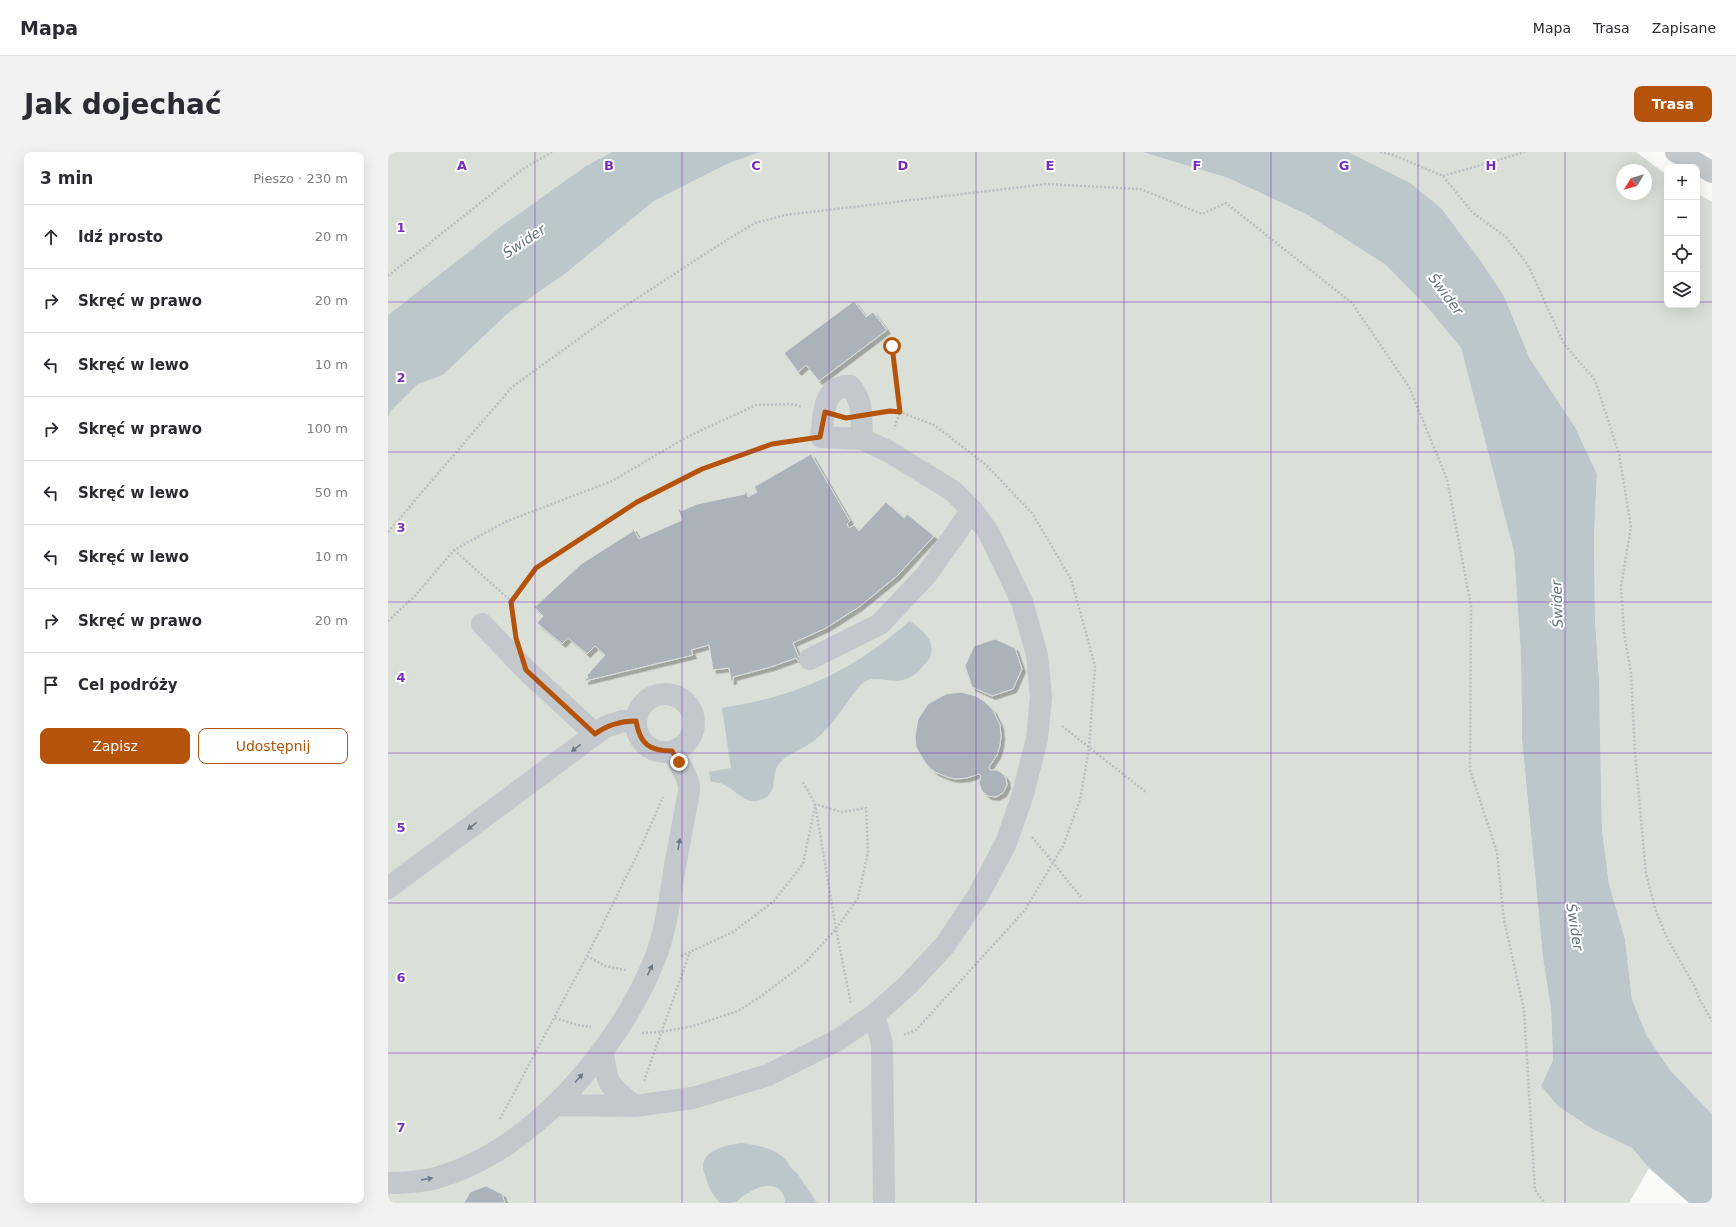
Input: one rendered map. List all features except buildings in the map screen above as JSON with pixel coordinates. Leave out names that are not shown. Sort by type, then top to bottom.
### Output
[{"type":"street","points":[[1676,152],[1712,172]]},
{"type":"street","points":[[556,1105],[635,1106],[693,1098],[768,1075],[838,1040],[874,1015],[907,986],[945,945],[979,894],[1006,843],[1037,739],[1041,697],[1037,655],[1022,602],[989,533],[972,510],[953,491],[888,451],[862,439],[820,437],[827,399],[833,390],[841,386],[850,386],[860,400],[862,439]]},
{"type":"street","points":[[810,659],[880,624],[927,574],[972,510]]},
{"type":"street","points":[[482,624],[526,670],[595,734]]},
{"type":"street","points":[[388,1183],[407,1183],[436,1178],[469,1165],[506,1144],[535,1124],[556,1105],[603,1052],[640,990],[652,965],[665,926],[689,787],[675,757],[646,745],[638,734],[636,721],[640,707],[650,697],[664,693],[678,696],[689,705],[694,719],[692,733],[675,757]]},
{"type":"street","points":[[388,888],[605,727],[623,721],[636,721]]},
{"type":"street","points":[[874,1015],[882,1043],[884,1203]]},
{"type":"street","points":[[603,1052],[606,1077],[614,1090],[635,1106]]},
{"type":"path","points":[[388,276],[523,169],[552,152]]},
{"type":"path","points":[[1380,152],[1391,154],[1443,176],[1472,212],[1506,237],[1528,265],[1564,344],[1595,380],[1619,454],[1631,527],[1621,586],[1624,633],[1631,672],[1635,753],[1646,874],[1656,911],[1667,938],[1694,985],[1699,998],[1712,1021]]},
{"type":"path","points":[[1443,176],[1525,152]]},
{"type":"path","points":[[388,532],[512,387],[613,314],[755,223],[784,215],[1047,184],[1140,189],[1202,214],[1226,203],[1352,303],[1409,387],[1447,478],[1471,606],[1470,770],[1497,852],[1504,920],[1524,1010],[1535,1190],[1545,1203]]},
{"type":"path","points":[[888,451],[900,412],[892,346]]},
{"type":"path","points":[[388,621],[414,597],[454,550],[505,522],[612,481],[687,437],[756,405],[791,404],[825,412]]},
{"type":"path","points":[[861,416],[890,411],[900,412],[934,424],[985,464],[1032,512],[1071,579],[1094,666],[1089,748],[1080,800],[1063,846],[1024,910],[916,1030],[882,1043]]},
{"type":"path","points":[[511,602],[536,568],[637,502],[702,469],[772,444],[820,437]]},
{"type":"path","points":[[454,550],[511,602],[515,630]]},
{"type":"path","points":[[1040,708],[1147,793]]},
{"type":"path","points":[[497,1126],[587,956],[641,847],[675,757]]},
{"type":"path","points":[[587,956],[605,966],[627,970],[675,959],[734,932],[774,901],[803,864],[815,804],[803,782]]},
{"type":"path","points":[[555,1018],[576,1025],[638,1033],[662,1032],[716,1019],[738,1011],[760,997],[804,964],[820,947],[858,898],[868,852],[866,808],[842,812],[815,804]]},
{"type":"path","points":[[1015,816],[1081,897]]},
{"type":"path","points":[[635,1106],[690,952]]},
{"type":"shaded area","points":[[388,152],[612,152],[586,166],[504,224],[388,315]]},
{"type":"shaded area","points":[[760,152],[1142,152],[1228,178],[1306,214],[1386,265],[1427,307],[1461,348],[1514,552],[1521,655],[1522,740],[1543,958],[1551,1010],[1553,1060],[1541,1086],[1594,1130],[1632,1148],[1649,1168],[1629,1203],[388,1203],[388,418],[391,411],[418,384],[443,375],[506,315],[566,273],[654,201],[727,164]]},
{"type":"shaded area","points":[[1348,152],[1636,152],[1664,173],[1664,308],[1700,308],[1700,195],[1712,202],[1712,1114],[1670,1070],[1647,1036],[1632,999],[1625,939],[1609,884],[1602,829],[1599,678],[1595,618],[1594,537],[1597,474],[1575,427],[1530,359],[1504,296],[1480,260],[1442,209]]},
{"type":"water","name":"Świder","points":[[612,152],[760,152],[727,164],[654,201],[566,273],[506,315],[443,375],[418,384],[391,411],[388,418],[388,315],[504,224],[586,166]]},
{"type":"water","name":"Świder","points":[[1142,152],[1348,152],[1410,183],[1442,209],[1480,260],[1504,296],[1530,359],[1575,427],[1597,474],[1594,537],[1595,618],[1599,678],[1602,829],[1609,884],[1625,939],[1632,999],[1647,1036],[1670,1070],[1712,1114],[1712,1203],[1689,1203],[1649,1168],[1632,1148],[1594,1130],[1558,1106],[1541,1086],[1553,1060],[1551,1010],[1543,958],[1522,740],[1521,655],[1514,552],[1461,348],[1427,307],[1386,265],[1306,214],[1228,178]]},
{"type":"water","points":[[910,621],[923,631],[929,639],[932,649],[930,657],[927,661],[916,673],[906,679],[897,681],[875,679],[865,682],[860,686],[822,734],[811,743],[786,757],[778,765],[772,791],[769,795],[758,801],[747,800],[726,786],[711,782],[709,772],[731,768],[722,708],[776,696],[823,679],[866,655]]},
{"type":"water","points":[[741,1143],[764,1147],[780,1155],[797,1173],[817,1203],[785,1203],[783,1194],[779,1189],[765,1186],[743,1196],[736,1202],[720,1203],[713,1195],[707,1182],[703,1168],[704,1160],[712,1152],[718,1149]]},
{"type":"route","points":[[679,762],[672,751],[658,751],[646,745],[638,734],[636,721],[623,721],[605,727],[595,734],[526,670],[516,638],[511,602],[536,568],[637,502],[702,469],[772,444],[820,437],[825,412],[846,418],[890,411],[900,412],[892,346]]}]
